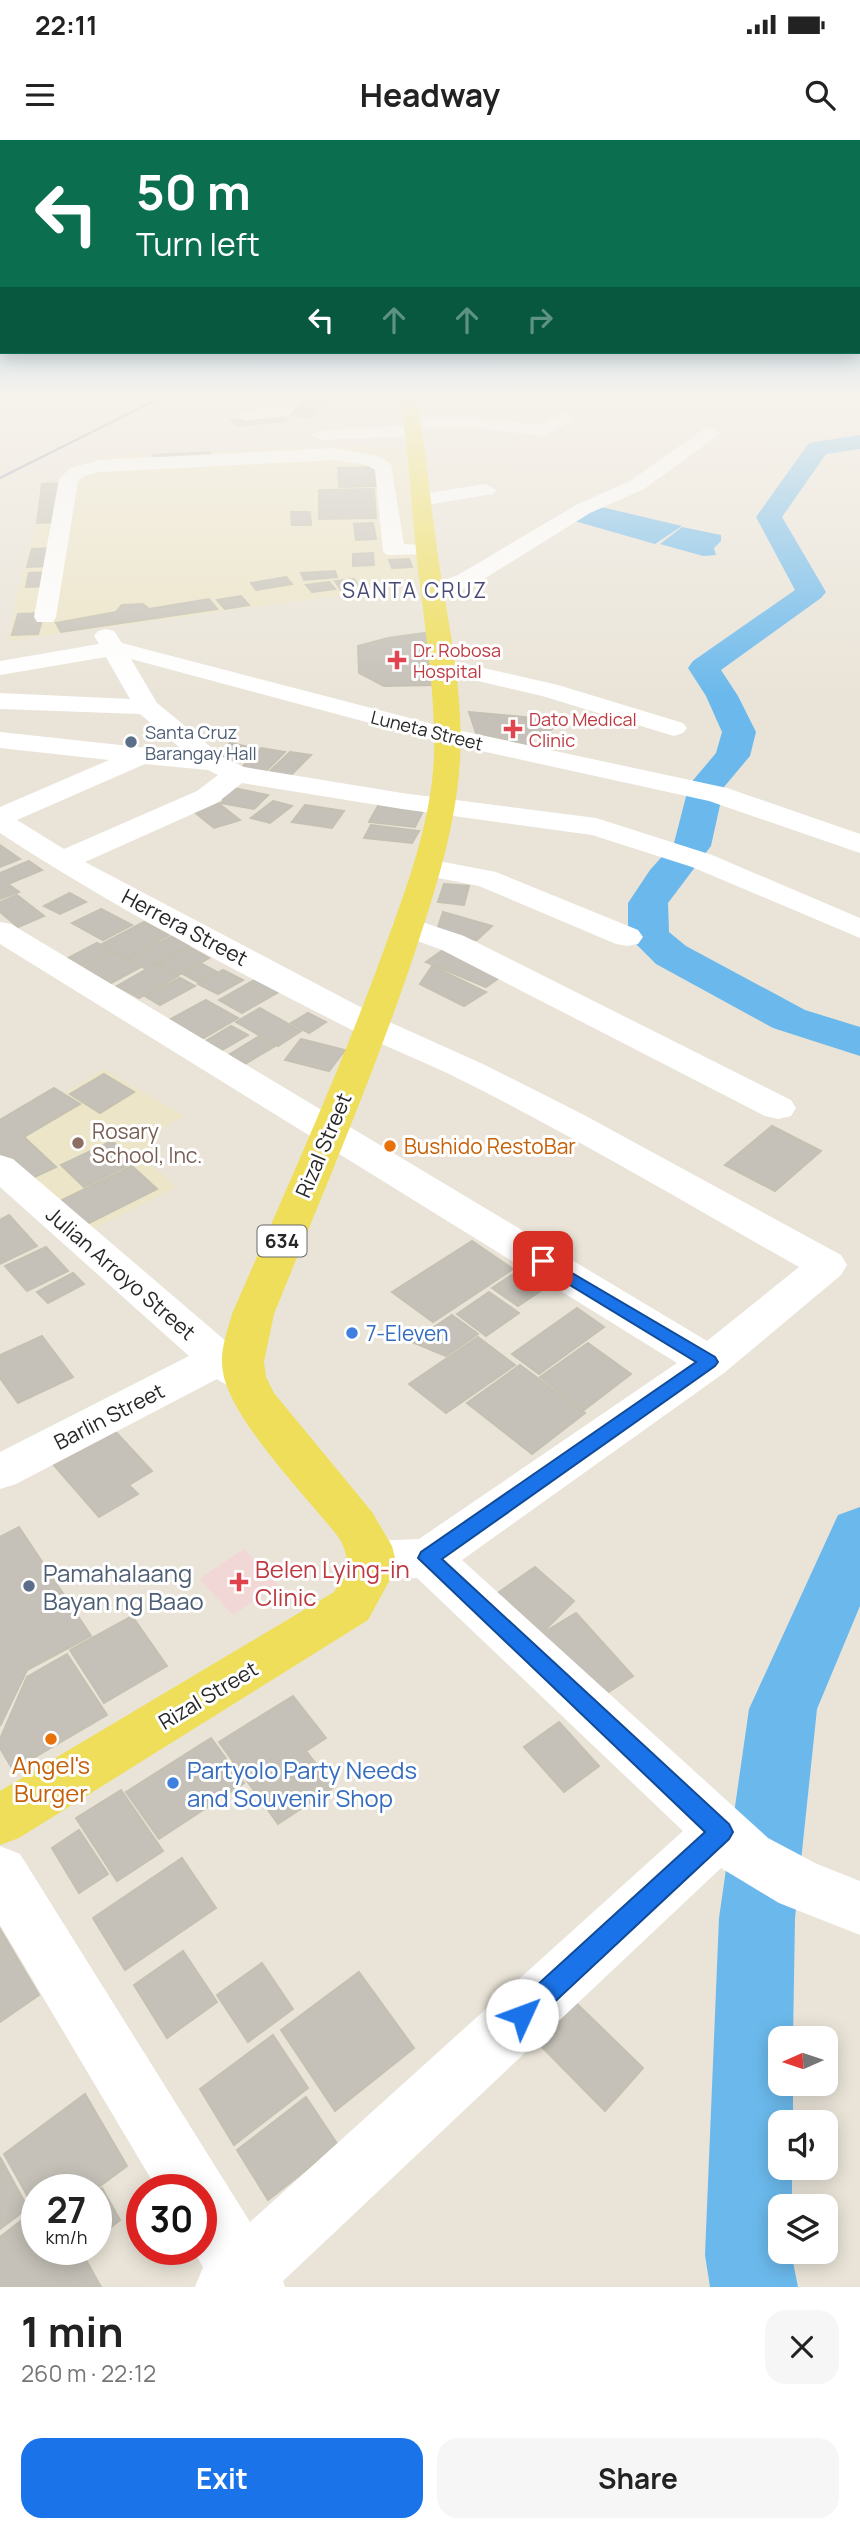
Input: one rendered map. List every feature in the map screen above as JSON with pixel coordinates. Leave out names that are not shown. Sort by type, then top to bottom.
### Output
[{"type":"main road","name":"Rizal Street","points":[[0,1820],[351,1606],[365,1584],[372,1560],[361,1530],[283,1441],[231,1367],[246,1341],[253,1314],[373,1027],[428,868],[441,806],[447,759],[444,666],[421,493]]},
{"type":"street","points":[[45,617],[67,493]]},
{"type":"street","points":[[387,493],[394,551],[427,550]]},
{"type":"street","points":[[421,500],[465,493]]},
{"type":"street","points":[[435,592],[466,580],[583,509],[619,493]]},
{"type":"street","points":[[0,668],[109,641],[147,707],[226,768]]},
{"type":"street","name":"Luneta Street","points":[[109,641],[183,664],[445,735],[707,792],[860,844]]},
{"type":"street","points":[[444,666],[549,690],[674,729]]},
{"type":"street","points":[[0,701],[147,707]]},
{"type":"street","points":[[0,740],[142,755],[441,806],[596,827],[702,860],[860,929]]},
{"type":"street","points":[[0,819],[142,755]]},
{"type":"street","points":[[62,861],[207,797],[226,768]]},
{"type":"street","name":"Herrera Street","points":[[0,819],[62,861],[373,1027],[474,1072],[571,1123],[827,1265],[709,1362]]},
{"type":"street","points":[[428,868],[486,878],[627,937]]},
{"type":"street","points":[[407,926],[453,943],[634,1032],[778,1108]]},
{"type":"street","points":[[0,931],[709,1362],[428,1558],[372,1560]]},
{"type":"street","name":"Julian Arroyo Street","points":[[0,1167],[231,1367]]},
{"type":"street","name":"Barlin Street","points":[[0,1472],[231,1367]]},
{"type":"street","points":[[428,1558],[735,1844],[799,1884],[860,1908]]},
{"type":"street","points":[[217,2235],[241,2282],[735,1844]]},
{"type":"street","points":[[0,1873],[184,2174]]},
{"type":"shaded area","points":[[45,493],[413,493],[422,584],[8,641],[16,598]]},
{"type":"shaded area","name":"Rosary School, Inc.","points":[[104,1069],[184,1116],[157,1132],[154,1153],[146,1161],[177,1187],[83,1234],[0,1158],[0,1132]]},
{"type":"shaded area","name":"Belen Lying-in Clinic","points":[[244,1549],[278,1584],[233,1615],[199,1579]]},
{"type":"water","points":[[597,506],[682,526],[655,544],[571,520]]},
{"type":"water","points":[[682,527],[721,535],[721,541],[714,548],[716,555],[703,556],[660,544]]},
{"type":"building","points":[[41,493],[62,493],[59,522],[37,523]]},
{"type":"building","points":[[319,493],[374,493],[376,518],[319,519]]},
{"type":"building","points":[[291,512],[310,512],[311,525],[292,525]]},
{"type":"building","points":[[373,523],[376,539],[356,540],[354,524]]},
{"type":"building","points":[[55,548],[50,566],[27,567],[32,549]]},
{"type":"building","points":[[373,553],[374,565],[353,566],[353,554]]},
{"type":"building","points":[[409,559],[412,567],[392,568],[389,560]]},
{"type":"building","points":[[335,571],[337,577],[304,580],[301,573]]},
{"type":"building","points":[[49,572],[47,586],[26,587],[29,573]]},
{"type":"building","points":[[286,577],[292,584],[256,590],[251,583]]},
{"type":"building","points":[[354,579],[360,588],[341,590],[335,581]]},
{"type":"building","points":[[329,582],[335,589],[312,592],[306,585]]},
{"type":"building","points":[[241,596],[249,605],[225,609],[217,600]]},
{"type":"building","points":[[209,599],[217,609],[61,632],[56,623],[116,612],[122,605],[143,604],[149,609]]},
{"type":"building","points":[[44,613],[38,634],[12,635],[18,614]]},
{"type":"building","name":"Dr. Robosa Hospital","points":[[433,632],[438,685],[384,686],[359,673],[358,646],[388,638]]},
{"type":"building","name":"Dato Medical Clinic","points":[[469,712],[534,718],[558,724],[545,735],[536,735],[522,749],[508,745],[513,740],[477,736]]},
{"type":"building","points":[[230,743],[250,747],[235,761],[215,758]]},
{"type":"building","points":[[261,748],[285,752],[265,772],[241,768]]},
{"type":"building","points":[[290,752],[311,755],[289,777],[268,773]]},
{"type":"building","points":[[228,787],[268,795],[254,809],[221,803],[225,799],[217,798]]},
{"type":"building","points":[[213,799],[240,820],[214,828],[188,807]]},
{"type":"building","points":[[273,801],[292,806],[270,823],[251,818]]},
{"type":"building","points":[[379,804],[424,809],[415,827],[369,822]]},
{"type":"building","points":[[305,805],[344,811],[332,828],[292,822]]},
{"type":"building","points":[[371,825],[419,831],[412,843],[364,838]]},
{"type":"building","points":[[0,845],[20,859],[0,867]]},
{"type":"building","points":[[29,861],[42,870],[8,884],[19,892],[0,899],[0,873]]},
{"type":"building","points":[[444,884],[469,886],[464,905],[438,902]]},
{"type":"building","points":[[70,893],[86,902],[60,914],[44,906]]},
{"type":"building","points":[[17,895],[44,916],[18,927],[0,912],[0,902]]},
{"type":"building","points":[[101,909],[132,925],[103,940],[72,923]]},
{"type":"building","points":[[443,912],[492,926],[477,940],[435,936]]},
{"type":"building","points":[[144,922],[169,935],[127,958],[102,944]]},
{"type":"building","points":[[172,936],[190,945],[146,969],[128,959]]},
{"type":"building","points":[[97,943],[112,951],[82,966],[68,958]]},
{"type":"building","points":[[189,947],[209,958],[178,975],[158,964]]},
{"type":"building","points":[[443,950],[503,975],[486,987],[426,962]]},
{"type":"building","points":[[113,952],[141,967],[111,983],[83,968]]},
{"type":"building","points":[[156,964],[178,976],[139,998],[117,986]]},
{"type":"building","points":[[202,964],[217,972],[198,982],[183,974]]},
{"type":"building","points":[[432,966],[486,992],[464,1006],[420,984]]},
{"type":"building","points":[[223,970],[243,980],[218,994],[198,984]]},
{"type":"building","points":[[180,978],[195,986],[160,1005],[145,996]]},
{"type":"building","points":[[258,978],[282,990],[242,1013],[219,1000]]},
{"type":"building","points":[[206,1000],[238,1018],[200,1040],[167,1021]]},
{"type":"building","points":[[260,1008],[301,1031],[278,1046],[236,1022]]},
{"type":"building","points":[[308,1013],[326,1022],[309,1033],[291,1023]]},
{"type":"building","points":[[231,1026],[248,1035],[215,1054],[199,1045]]},
{"type":"building","points":[[258,1037],[275,1046],[238,1068],[222,1059]]},
{"type":"building","points":[[301,1039],[345,1050],[329,1071],[285,1060]]},
{"type":"building","points":[[104,1074],[134,1092],[100,1113],[70,1094]]},
{"type":"building","points":[[54,1088],[80,1104],[24,1137],[56,1167],[26,1181],[0,1155],[0,1120]]},
{"type":"building","points":[[772,1126],[821,1151],[775,1191],[725,1165]]},
{"type":"building","points":[[112,1141],[135,1162],[84,1187],[61,1165]]},
{"type":"building","points":[[132,1166],[157,1189],[81,1227],[56,1203]]},
{"type":"building","points":[[9,1215],[37,1246],[0,1264],[0,1220]]},
{"type":"building","points":[[472,1241],[513,1269],[433,1322],[392,1292]]},
{"type":"building","points":[[46,1247],[68,1271],[27,1291],[5,1266]]},
{"type":"building","points":[[528,1264],[554,1282],[518,1306],[492,1288]]},
{"type":"building","points":[[73,1273],[84,1284],[48,1303],[37,1292]]},
{"type":"building","points":[[489,1292],[519,1313],[486,1336],[457,1314]]},
{"type":"building","points":[[577,1308],[604,1327],[539,1374],[512,1354]]},
{"type":"building","points":[[452,1315],[478,1334],[446,1356],[412,1342]]},
{"type":"building","points":[[42,1336],[73,1377],[18,1403],[0,1378],[0,1355]]},
{"type":"building","points":[[478,1337],[515,1365],[446,1413],[409,1384]]},
{"type":"building","points":[[588,1343],[631,1374],[584,1410],[540,1377]]},
{"type":"building","points":[[520,1365],[585,1413],[532,1454],[467,1403]]},
{"type":"building","points":[[112,1428],[152,1471],[129,1485],[138,1494],[99,1517],[52,1463]]},
{"type":"building","name":"Pamahalaang Bayan ng Baao","points":[[19,1527],[91,1636],[27,1670],[0,1726],[0,1537]]},
{"type":"building","points":[[535,1567],[574,1601],[541,1634],[492,1597]]},
{"type":"building","points":[[576,1613],[633,1676],[598,1699],[541,1634]]},
{"type":"building","points":[[132,1616],[167,1666],[104,1703],[70,1650]]},
{"type":"building","points":[[67,1654],[107,1715],[13,1770],[0,1748],[0,1739],[27,1677]]},
{"type":"building","points":[[293,1696],[326,1738],[306,1751],[334,1787],[278,1824],[219,1742]]},
{"type":"building","points":[[559,1722],[599,1766],[564,1792],[524,1747]]},
{"type":"building","points":[[211,1738],[244,1783],[159,1839],[126,1792]]},
{"type":"building","points":[[121,1790],[163,1851],[117,1881],[76,1818]]},
{"type":"building","points":[[79,1830],[108,1874],[79,1893],[52,1848]]},
{"type":"building","points":[[182,1858],[216,1908],[125,1970],[93,1918]]},
{"type":"building","points":[[0,1929],[39,1995],[0,2022]]},
{"type":"building","points":[[183,1951],[217,2002],[167,2038],[134,1985]]},
{"type":"building","points":[[262,1963],[293,2009],[248,2042],[217,1995]]},
{"type":"building","points":[[359,1972],[414,2048],[335,2111],[281,2030]]},
{"type":"building","points":[[571,1998],[643,2068],[605,2111],[533,2038]]},
{"type":"building","points":[[273,2035],[308,2088],[234,2145],[200,2089]]},
{"type":"building","points":[[85,2094],[127,2166],[112,2177],[112,2174],[21,2174],[21,2184],[4,2154]]},
{"type":"building","points":[[306,2097],[338,2145],[268,2200],[237,2150]]},
{"type":"building","points":[[0,2157],[21,2195],[21,2213],[0,2229]]},
{"type":"building","points":[[112,2206],[120,2220],[112,2226]]},
{"type":"building","points":[[21,2221],[21,2265],[89,2265],[101,2287],[0,2287],[0,2237]]},
{"type":"waterway","points":[[786,493],[769,517],[811,592],[704,668],[722,696],[739,732],[733,756],[707,785],[692,846],[664,878],[648,903],[649,936],[671,955],[789,1019],[830,1030],[860,1043]]},
{"type":"waterway","points":[[754,2287],[748,2255],[757,1918],[783,1709],[860,1532]]},
{"type":"place","name":"Dr. Robosa Hospital","points":[[397,660]]},
{"type":"place","name":"Dato Medical Clinic","points":[[513,729]]},
{"type":"place","name":"Santa Cruz Barangay Hall","points":[[131,742]]},
{"type":"place","name":"Rosary School, Inc.","points":[[78,1143]]},
{"type":"place","name":"Bushido RestoBar","points":[[390,1146]]},
{"type":"place","name":"7-Eleven","points":[[352,1333]]},
{"type":"place","name":"Belen Lying-in Clinic","points":[[239,1582]]},
{"type":"place","name":"Pamahalaang Bayan ng Baao","points":[[29,1586]]},
{"type":"place","name":"Angel's Burger","points":[[51,1739]]},
{"type":"place","name":"Partyolo Party Needs and Souvenir Shop","points":[[173,1783]]},
{"type":"district","name":"SANTA CRUZ","points":[[415,590]]},
{"type":"route","points":[[522,2015],[721,1832],[428,1558],[709,1362],[543,1261]]}]
